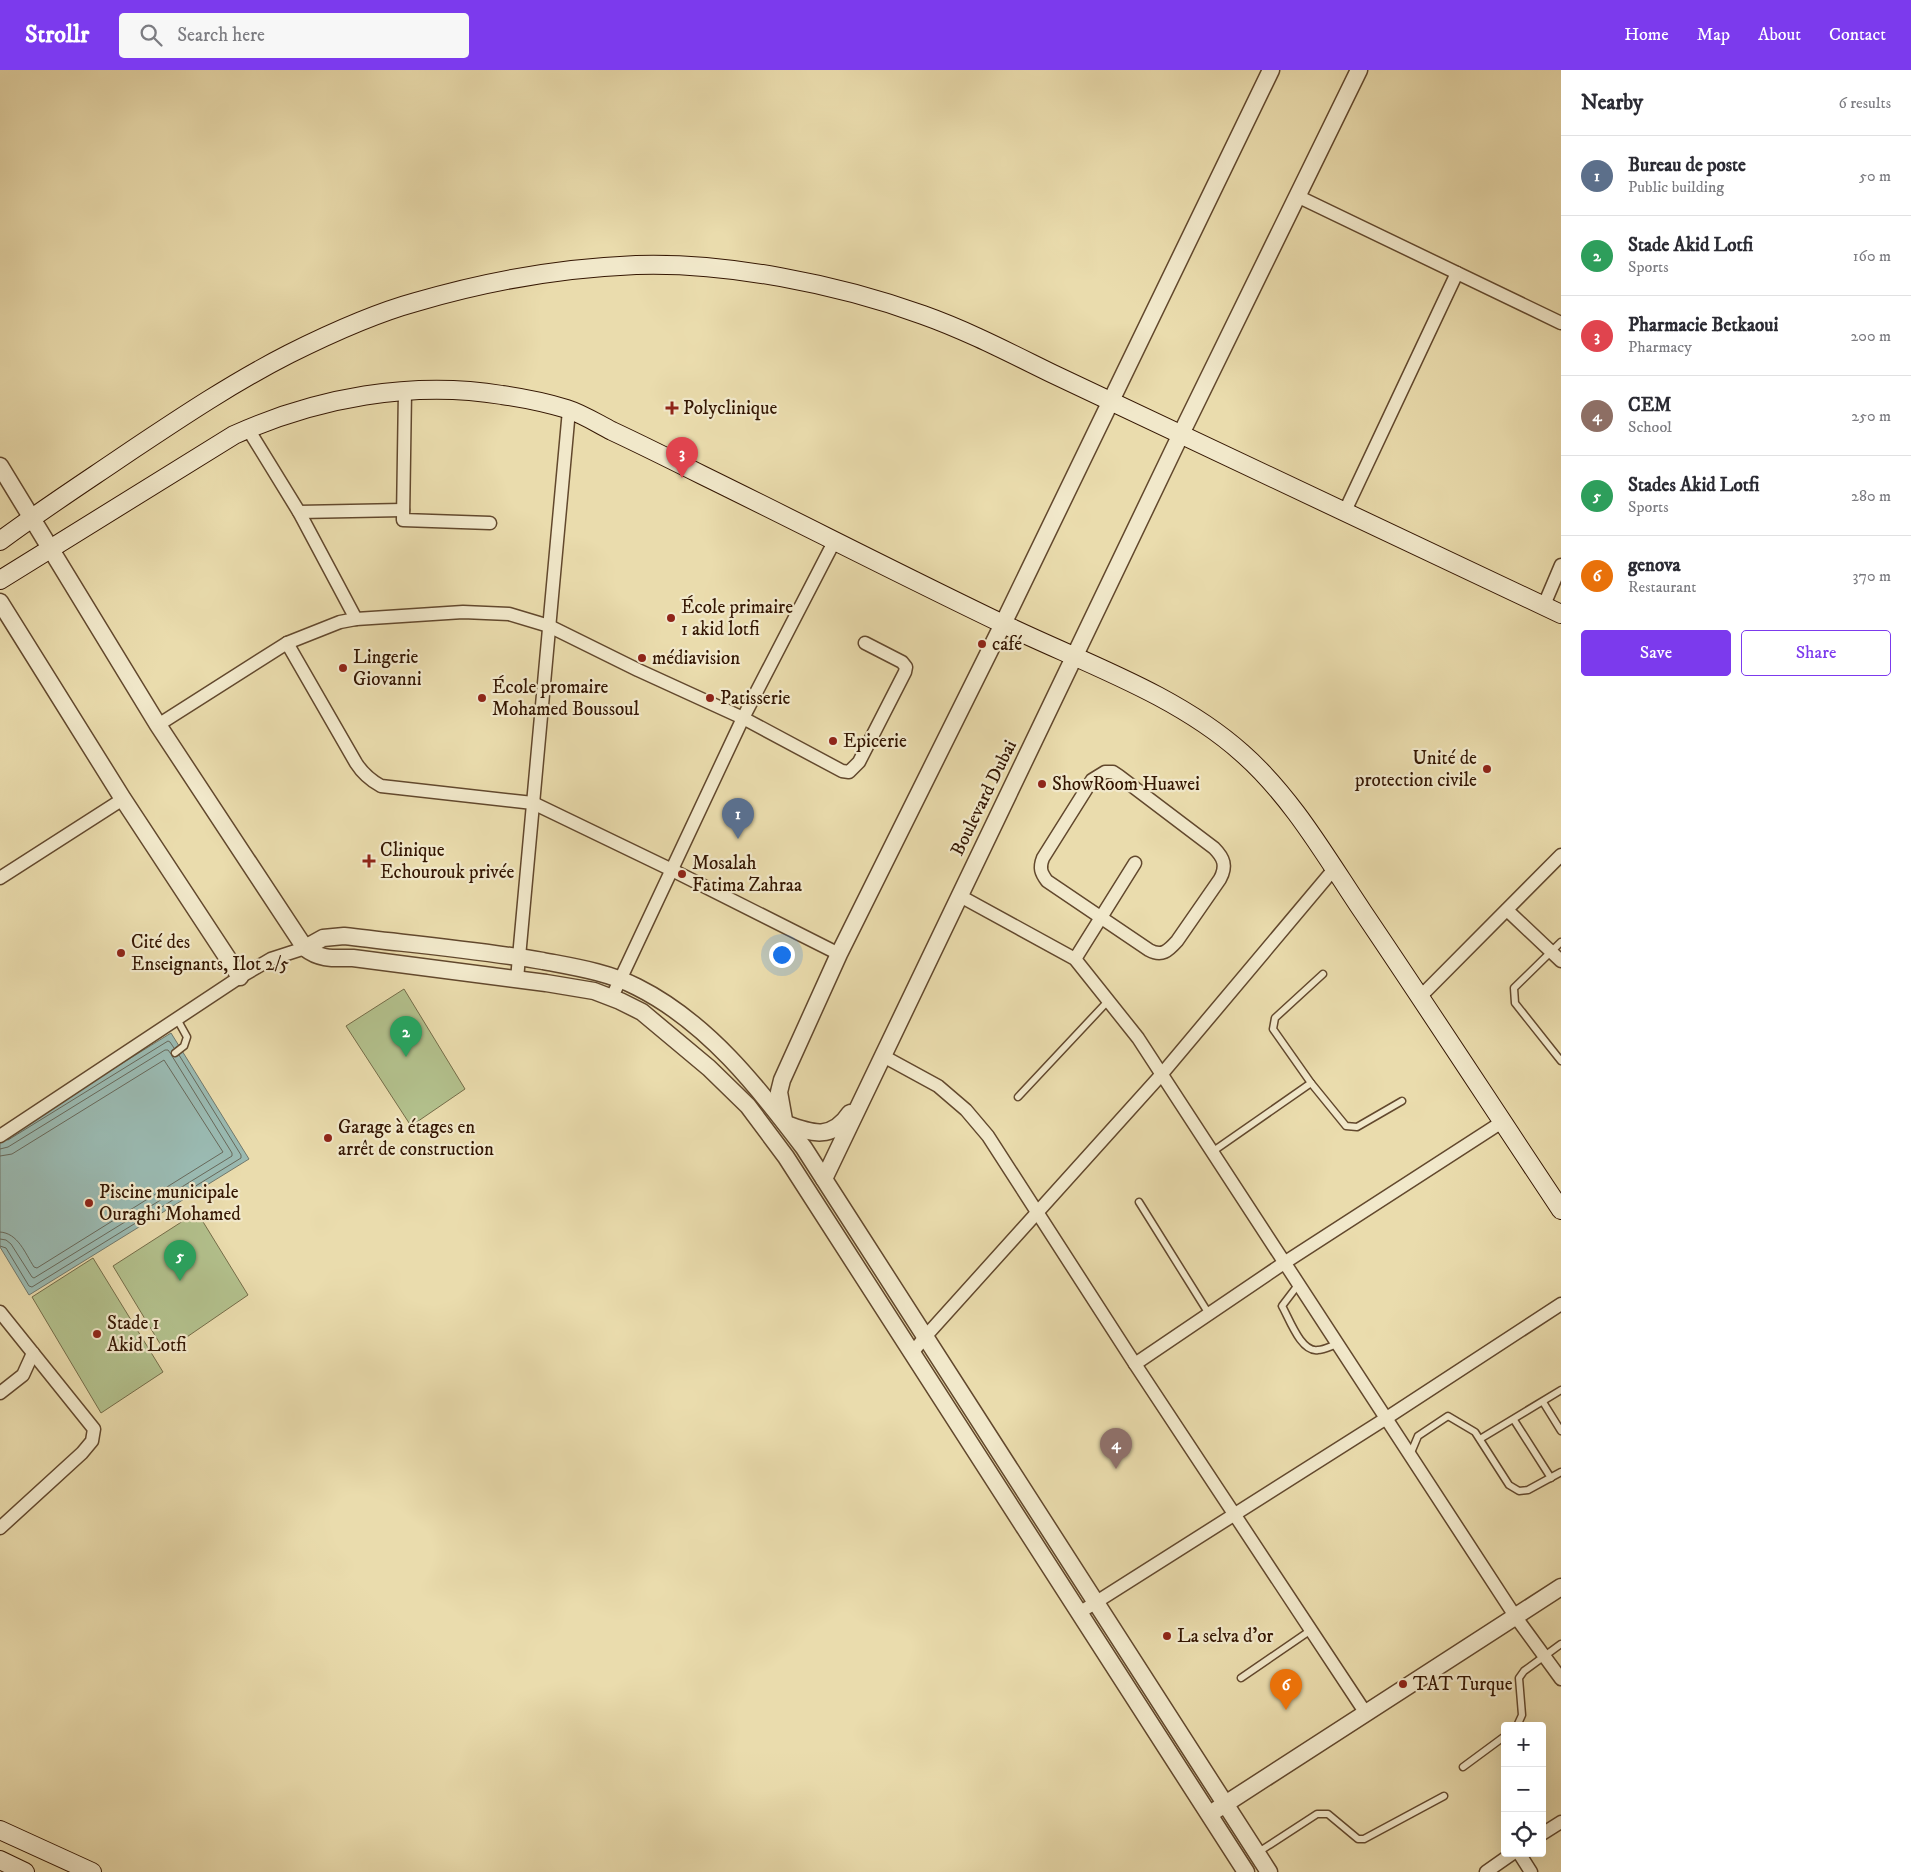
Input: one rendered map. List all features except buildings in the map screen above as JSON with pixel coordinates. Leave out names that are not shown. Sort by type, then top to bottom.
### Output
[{"type":"main road","points":[[0,541],[32,517],[223,389],[289,354],[353,325],[414,302],[490,283],[560,271],[637,265],[706,268],[786,278],[854,293],[922,314],[980,338],[1561,614]]},
{"type":"main road","points":[[0,580],[234,435],[315,406],[358,397],[405,391],[452,390],[502,395],[569,410],[1002,624],[1168,702],[1208,726],[1242,752],[1266,776],[1293,809],[1502,1122],[1560,1204]]},
{"type":"main road","points":[[1,1833],[92,1872]]},
{"type":"main road","points":[[0,1860],[25,1872]]},
{"type":"street","points":[[786,1157],[786,1124],[780,1106],[779,1092],[782,1080],[839,954],[1111,401],[1271,70]]},
{"type":"street","name":"Boulevard Dubai","points":[[824,1179],[1180,434],[1359,70]]},
{"type":"street","points":[[1298,196],[1561,323]]},
{"type":"street","points":[[1345,511],[1457,273]]},
{"type":"street","points":[[405,391],[403,520],[490,523]]},
{"type":"street","points":[[516,979],[569,410]]},
{"type":"street","points":[[248,429],[299,512],[356,619]]},
{"type":"street","points":[[0,466],[158,725],[305,948],[324,958],[354,958],[516,979],[594,991],[612,997],[642,1012],[670,1034],[748,1106],[786,1157],[1246,1872]]},
{"type":"street","points":[[299,512],[403,510]]},
{"type":"street","points":[[612,997],[742,718],[835,540]]},
{"type":"street","points":[[1544,605],[1561,566]]},
{"type":"street","points":[[0,602],[123,799],[240,977]]},
{"type":"street","points":[[158,725],[287,643],[340,622],[356,619],[463,612],[509,614],[550,626],[638,670],[742,718],[842,771],[849,772],[858,762],[906,667],[902,662],[865,643]]},
{"type":"street","points":[[287,643],[356,763],[372,781],[381,786],[533,803],[839,954]]},
{"type":"street","points":[[1105,772],[1113,772],[1214,848],[1221,855],[1225,863],[1220,879],[1170,950],[1156,954],[1101,917],[1047,881],[1042,874],[1040,866],[1043,858],[1092,780],[1105,772]]},
{"type":"street","points":[[0,878],[123,799]]},
{"type":"street","points":[[1420,997],[1561,855]]},
{"type":"street","points":[[1075,959],[1135,863]]},
{"type":"street","points":[[912,1353],[1161,1075],[1334,869]]},
{"type":"street","points":[[960,896],[1075,959],[1138,1038],[1515,1616],[1561,1679]]},
{"type":"street","points":[[1507,910],[1561,961]]},
{"type":"street","points":[[0,1136],[240,977],[271,959],[334,936],[518,957],[567,965],[621,980],[638,987],[684,1017],[711,1040],[765,1097],[804,1148],[1269,1872]]},
{"type":"street","points":[[883,1056],[938,1086],[966,1110],[988,1136],[1135,1364],[1365,1712]]},
{"type":"street","points":[[765,1097],[782,1080]]},
{"type":"street","points":[[748,1106],[786,1124],[821,1134],[835,1129],[847,1117],[870,1082]]},
{"type":"street","points":[[1135,1364],[1284,1263],[1502,1122]]},
{"type":"street","points":[[1079,1613],[1385,1419],[1561,1304]]},
{"type":"street","points":[[0,1312],[94,1429],[92,1441],[60,1474],[0,1528]]},
{"type":"street","points":[[0,1393],[23,1375],[33,1353]]},
{"type":"street","points":[[1209,1815],[1365,1712],[1561,1587]]},
{"type":"street","points":[[1546,1831],[1561,1822]]},
{"type":"street","points":[[1486,1872],[1507,1857]]},
{"type":"street","points":[[1522,1857],[1531,1872]]},
{"type":"lane","points":[[1561,942],[1514,988],[1515,1003],[1561,1061]]},
{"type":"lane","points":[[1322,974],[1275,1018],[1273,1029],[1311,1083],[1346,1126],[1357,1127],[1402,1101]]},
{"type":"lane","points":[[1018,1097],[1108,1001]]},
{"type":"lane","points":[[175,1053],[184,1046],[187,1038],[177,1019]]},
{"type":"lane","points":[[1212,1152],[1311,1083]]},
{"type":"lane","points":[[1139,1202],[1209,1314]]},
{"type":"lane","points":[[1298,1285],[1282,1306],[1300,1339],[1308,1348],[1316,1351],[1337,1344]]},
{"type":"lane","points":[[1480,1439],[1561,1390]]},
{"type":"lane","points":[[1543,1402],[1561,1431]]},
{"type":"lane","points":[[1410,1456],[1418,1436],[1448,1416],[1475,1432],[1509,1485],[1518,1491],[1528,1490],[1561,1472]]},
{"type":"lane","points":[[1514,1420],[1551,1478]]},
{"type":"lane","points":[[1240,1678],[1311,1630]]},
{"type":"lane","points":[[1519,1722],[1522,1715],[1519,1678],[1524,1671],[1561,1644]]},
{"type":"lane","points":[[1463,1767],[1501,1739]]},
{"type":"lane","points":[[1257,1853],[1317,1814],[1328,1814],[1358,1839],[1364,1839],[1444,1796]]},
{"type":"green space","points":[[404,989],[465,1089],[411,1126],[346,1026]]},
{"type":"green space","points":[[197,1212],[248,1295],[165,1352],[113,1266]]},
{"type":"green space","name":"Stade 1 Akid Lotfi","points":[[93,1258],[163,1372],[101,1413],[32,1297]]},
{"type":"water","name":"Piscine municipale Ouraghi Mohamed","points":[[171,1033],[249,1159],[29,1295],[0,1247],[0,1139]]},
{"type":"place","name":"Polyclinique","points":[[672,408]]},
{"type":"place","name":"Pharmacie Betkaoui","points":[[682,478]]},
{"type":"place","name":"École primaire 1 akid lotfi","points":[[671,618]]},
{"type":"place","name":"café","points":[[982,644]]},
{"type":"place","name":"médiavision","points":[[642,658]]},
{"type":"place","name":"Lingerie Giovanni","points":[[343,668]]},
{"type":"place","name":"École promaire Mohamed Boussoul","points":[[482,698]]},
{"type":"place","name":"Patisserie","points":[[710,698]]},
{"type":"place","name":"Epicerie","points":[[833,741]]},
{"type":"place","name":"Unité de protection civile","points":[[1487,769]]},
{"type":"place","name":"ShowRoom Huawei","points":[[1042,784]]},
{"type":"place","name":"Bureau de poste","points":[[738,839]]},
{"type":"place","name":"Clinique Echourouk privée","points":[[369,861]]},
{"type":"place","name":"Mosalah Fatima Zahraa","points":[[682,874]]},
{"type":"place","name":"Cité des Enseignants, Ilot 2/5","points":[[121,953]]},
{"type":"place","name":"Stade Akid Lotfi","points":[[406,1057]]},
{"type":"place","name":"Garage à étages en arrêt de construction","points":[[328,1138]]},
{"type":"place","name":"Piscine municipale Ouraghi Mohamed","points":[[89,1203]]},
{"type":"place","name":"Stades Akid Lotfi","points":[[180,1281]]},
{"type":"place","name":"Stade 1 Akid Lotfi","points":[[97,1334]]},
{"type":"place","name":"CEM","points":[[1116,1469]]},
{"type":"place","name":"La selva d'or","points":[[1167,1636]]},
{"type":"place","name":"TAT Turque","points":[[1403,1684]]},
{"type":"place","name":"genova","points":[[1286,1710]]}]
